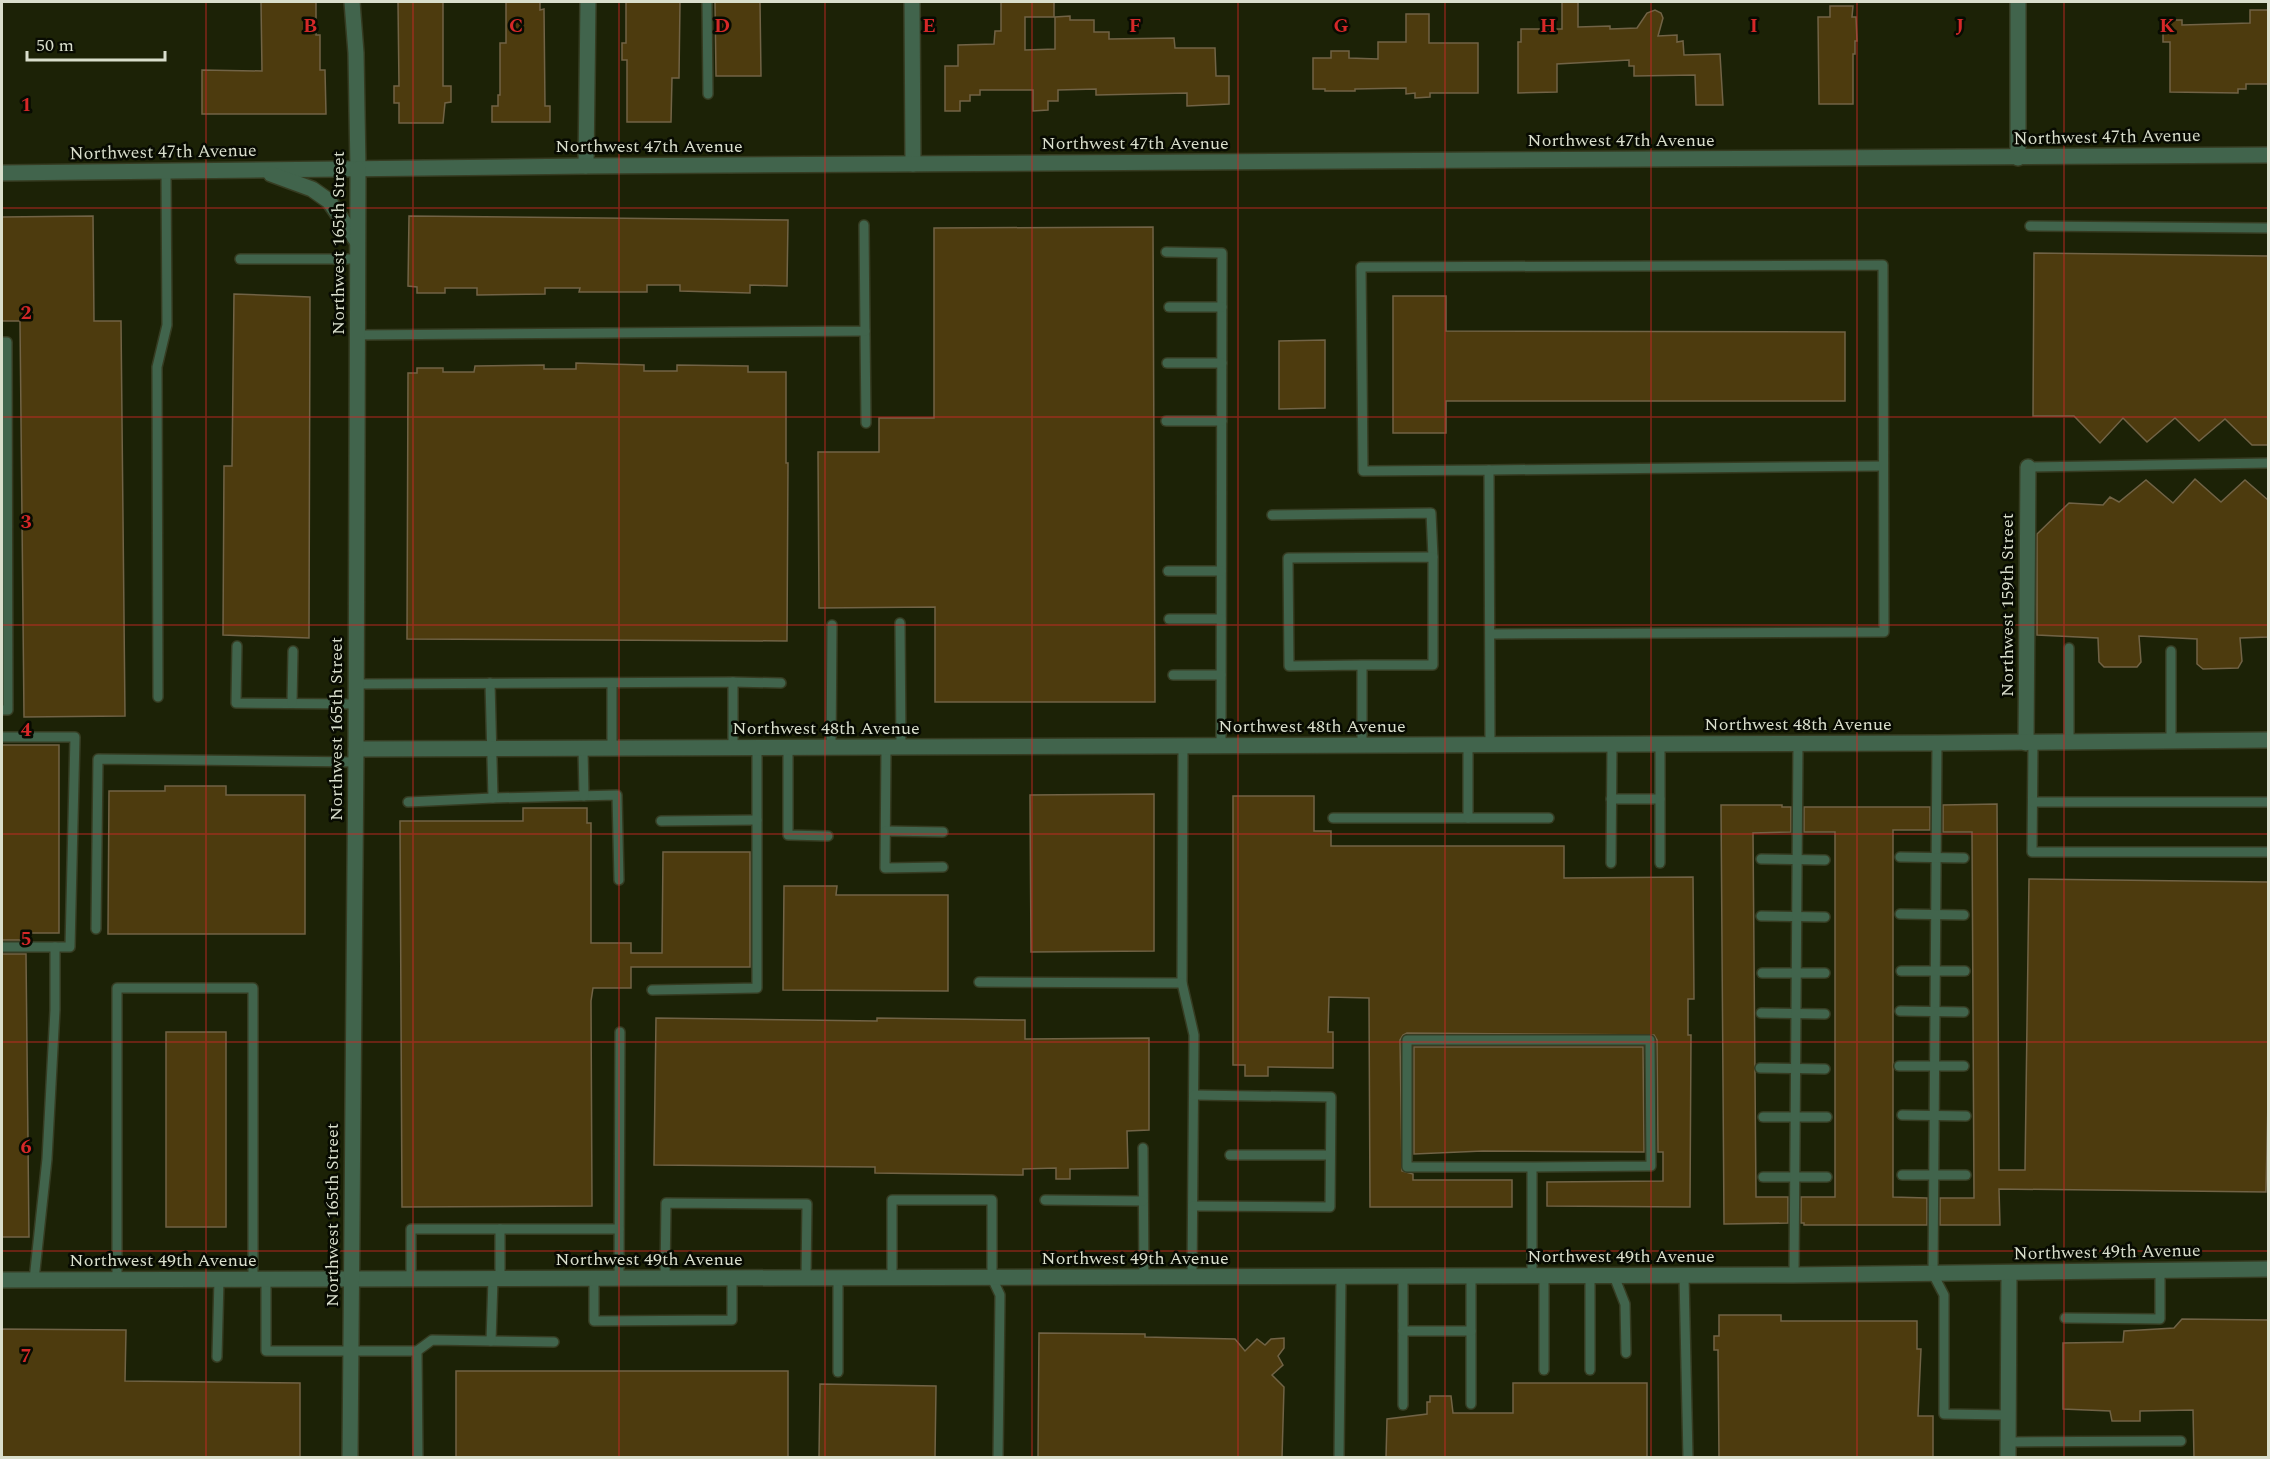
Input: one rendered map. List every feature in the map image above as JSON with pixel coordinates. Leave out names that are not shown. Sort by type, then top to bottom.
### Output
[{"type":"street","name":"Northwest 165th Street","points":[[350,1458],[358,169],[356,53],[352,2]]},
{"type":"street","points":[[586,166],[588,2]]},
{"type":"street","points":[[912,2],[913,164]]},
{"type":"street","points":[[2018,2],[2018,158]]},
{"type":"street","name":"Northwest 47th Avenue","points":[[2,173],[586,166],[2268,155]]},
{"type":"street","points":[[259,170],[312,189],[329,201],[357,241]]},
{"type":"street","name":"Northwest 159th Street","points":[[2028,467],[2029,743]]},
{"type":"street","name":"Northwest 48th Avenue","points":[[356,756],[491,749],[2268,740]]},
{"type":"street","name":"Northwest 49th Avenue","points":[[2,1280],[1684,1276],[2268,1269]]},
{"type":"street","points":[[2008,1450],[2009,1273]]},
{"type":"lane","points":[[707,2],[708,94]]},
{"type":"lane","points":[[158,697],[157,367],[166,325],[166,171]]},
{"type":"lane","points":[[864,225],[866,423]]},
{"type":"lane","points":[[2030,226],[2268,228]]},
{"type":"lane","points":[[1166,252],[1222,252],[1221,746]]},
{"type":"lane","points":[[240,259],[357,259]]},
{"type":"lane","points":[[1490,634],[1884,632],[1884,465],[1882,265],[1361,267],[1363,471],[1884,465]]},
{"type":"lane","points":[[1169,307],[1222,307]]},
{"type":"lane","points":[[357,335],[865,331]]},
{"type":"lane","points":[[2,342],[7,342],[8,710],[2,710]]},
{"type":"lane","points":[[1167,363],[1222,363]]},
{"type":"lane","points":[[1166,421],[1222,421]]},
{"type":"lane","points":[[2028,467],[2268,462]]},
{"type":"lane","points":[[1489,470],[1490,745]]},
{"type":"lane","points":[[1272,515],[1431,513],[1432,557],[1433,664],[1289,666],[1288,558],[1432,557]]},
{"type":"lane","points":[[1168,571],[1221,571]]},
{"type":"lane","points":[[1169,619],[1221,619]]},
{"type":"lane","points":[[900,623],[885,868],[943,867]]},
{"type":"lane","points":[[831,748],[832,625]]},
{"type":"lane","points":[[237,646],[236,702],[356,704]]},
{"type":"lane","points":[[2069,648],[2069,742]]},
{"type":"lane","points":[[292,703],[293,651]]},
{"type":"lane","points":[[2170,741],[2171,651]]},
{"type":"lane","points":[[1362,665],[1362,746]]},
{"type":"lane","points":[[1173,675],[1221,675]]},
{"type":"lane","points":[[733,682],[733,748]]},
{"type":"lane","points":[[490,683],[492,798]]},
{"type":"lane","points":[[612,683],[612,748]]},
{"type":"lane","points":[[356,684],[781,683]]},
{"type":"lane","points":[[2,737],[75,737],[70,947],[2,946]]},
{"type":"lane","points":[[1937,743],[1933,1274],[1944,1295],[1944,1414],[2008,1415]]},
{"type":"lane","points":[[2029,743],[2033,802],[2032,852],[2268,852]]},
{"type":"lane","points":[[1660,744],[1660,863]]},
{"type":"lane","points":[[1794,1275],[1798,744]]},
{"type":"lane","points":[[1468,745],[1468,818]]},
{"type":"lane","points":[[1611,863],[1612,745]]},
{"type":"lane","points":[[1183,746],[1182,983],[1194,1035],[1192,1277]]},
{"type":"lane","points":[[652,990],[757,988],[757,748]]},
{"type":"lane","points":[[788,748],[788,835],[828,836]]},
{"type":"lane","points":[[583,749],[584,796]]},
{"type":"lane","points":[[96,930],[98,759],[356,756]]},
{"type":"lane","points":[[408,802],[617,795],[619,880]]},
{"type":"lane","points":[[1611,799],[1660,799]]},
{"type":"lane","points":[[2033,802],[2268,802]]},
{"type":"lane","points":[[1333,818],[1549,818]]},
{"type":"lane","points":[[661,821],[757,819]]},
{"type":"lane","points":[[886,831],[943,832]]},
{"type":"lane","points":[[1900,857],[1964,858]]},
{"type":"lane","points":[[1761,859],[1825,860]]},
{"type":"lane","points":[[1900,914],[1964,915]]},
{"type":"lane","points":[[1761,916],[1825,917]]},
{"type":"lane","points":[[34,1280],[47,1158],[55,1010],[55,947]]},
{"type":"lane","points":[[1901,971],[1965,971]]},
{"type":"lane","points":[[1762,973],[1826,973]]},
{"type":"lane","points":[[979,982],[1182,983]]},
{"type":"lane","points":[[117,1279],[117,988],[253,988],[260,1279],[266,1351],[417,1351],[432,1340],[554,1342]]},
{"type":"lane","points":[[1900,1011],[1964,1012]]},
{"type":"lane","points":[[1761,1013],[1825,1014]]},
{"type":"lane","points":[[619,1278],[620,1032]]},
{"type":"lane","points":[[1407,1040],[1650,1040],[1651,1167],[1532,1167],[1407,1167],[1407,1040]]},
{"type":"lane","points":[[1899,1066],[1964,1066]]},
{"type":"lane","points":[[1761,1068],[1825,1068]]},
{"type":"lane","points":[[1193,1206],[1330,1207],[1331,1096],[1194,1095]]},
{"type":"lane","points":[[1902,1115],[1966,1116]]},
{"type":"lane","points":[[1763,1117],[1827,1118]]},
{"type":"lane","points":[[1143,1148],[1144,1277]]},
{"type":"lane","points":[[1230,1155],[1330,1155]]},
{"type":"lane","points":[[1532,1167],[1544,1370]]},
{"type":"lane","points":[[1902,1175],[1966,1175]]},
{"type":"lane","points":[[1763,1177],[1827,1177]]},
{"type":"lane","points":[[892,1278],[892,1200],[992,1200],[992,1278],[1000,1295],[998,1458]]},
{"type":"lane","points":[[1045,1200],[1143,1201]]},
{"type":"lane","points":[[665,1278],[666,1203],[807,1204],[806,1278]]},
{"type":"lane","points":[[411,1279],[411,1229],[619,1229]]},
{"type":"lane","points":[[491,1341],[500,1229]]},
{"type":"lane","points":[[2065,1318],[2160,1319],[2160,1271]]},
{"type":"lane","points":[[1403,1276],[1404,1406]]},
{"type":"lane","points":[[1471,1276],[1471,1404]]},
{"type":"lane","points":[[1590,1276],[1590,1370]]},
{"type":"lane","points":[[1614,1276],[1625,1304],[1626,1353]]},
{"type":"lane","points":[[1684,1276],[1688,1458]]},
{"type":"lane","points":[[1339,1458],[1341,1277]]},
{"type":"lane","points":[[594,1279],[594,1322],[732,1320],[732,1278]]},
{"type":"lane","points":[[838,1278],[838,1372]]},
{"type":"lane","points":[[217,1357],[219,1279]]},
{"type":"lane","points":[[1403,1331],[1471,1331]]},
{"type":"lane","points":[[417,1351],[418,1458]]},
{"type":"lane","points":[[2008,1450],[2181,1442]]},
{"type":"building","points":[[261,2],[316,2],[316,35],[320,35],[320,70],[325,70],[326,114],[202,114],[202,70],[262,71]]},
{"type":"building","points":[[398,2],[443,2],[443,86],[451,86],[451,102],[445,103],[443,123],[399,123],[399,103],[394,103],[394,86],[399,86]]},
{"type":"building","points":[[506,2],[540,2],[540,10],[544,9],[545,106],[550,106],[550,122],[492,122],[492,106],[498,106],[498,95],[500,95],[500,43],[506,43]]},
{"type":"building","points":[[626,2],[680,2],[679,78],[672,78],[671,122],[627,122],[627,60],[622,60],[622,43],[626,43]]},
{"type":"building","points":[[715,2],[760,2],[761,76],[716,76]]},
{"type":"building","points":[[1001,2],[1054,2],[1054,17],[1025,17],[1025,50],[1055,49],[1055,17],[1070,16],[1070,20],[1094,20],[1094,32],[1109,32],[1109,39],[1174,38],[1175,48],[1215,48],[1216,76],[1229,76],[1229,104],[1187,106],[1187,93],[1096,95],[1096,89],[1058,90],[1058,101],[1048,101],[1048,110],[1033,111],[1033,90],[980,90],[980,95],[970,95],[970,101],[960,101],[960,111],[945,111],[945,66],[958,66],[958,45],[994,44],[995,31],[1001,31]]},
{"type":"building","points":[[1562,2],[1578,2],[1578,27],[1637,28],[1647,13],[1655,10],[1661,13],[1663,18],[1658,36],[1677,35],[1677,42],[1683,41],[1684,55],[1720,54],[1723,105],[1696,105],[1695,75],[1634,76],[1634,66],[1629,66],[1629,60],[1557,64],[1557,92],[1518,93],[1518,42],[1521,42],[1521,29],[1562,29]]},
{"type":"building","points":[[1830,6],[1853,6],[1852,17],[1856,17],[1857,41],[1855,41],[1855,54],[1853,54],[1853,104],[1819,104],[1818,17],[1830,17]]},
{"type":"building","points":[[2250,10],[2268,10],[2268,84],[2246,84],[2246,89],[2238,89],[2238,93],[2170,92],[2170,42],[2163,42],[2163,20],[2182,20],[2182,25],[2250,23]]},
{"type":"building","points":[[1406,14],[1429,14],[1429,43],[1478,43],[1478,93],[1430,93],[1430,97],[1415,98],[1415,93],[1406,94],[1406,88],[1355,89],[1355,91],[1313,89],[1313,58],[1331,58],[1331,51],[1349,51],[1349,58],[1378,59],[1378,42],[1406,42]]},
{"type":"building","points":[[93,216],[94,321],[121,321],[125,716],[24,717],[20,321],[2,321],[2,217]]},
{"type":"building","points":[[409,216],[788,220],[787,286],[750,285],[750,293],[680,291],[680,285],[647,285],[647,292],[579,292],[580,288],[545,288],[545,294],[477,295],[477,288],[445,288],[445,293],[417,293],[417,287],[408,286]]},
{"type":"building","points":[[1153,227],[1155,702],[935,702],[935,607],[819,608],[818,452],[879,452],[879,418],[934,418],[934,228]]},
{"type":"building","points":[[2034,253],[2268,256],[2268,445],[2252,445],[2225,419],[2199,441],[2175,418],[2147,442],[2123,418],[2100,443],[2074,416],[2033,416]]},
{"type":"building","points":[[234,294],[310,297],[309,638],[223,635],[224,466],[232,466]]},
{"type":"building","points":[[1393,296],[1446,296],[1446,331],[1845,332],[1845,401],[1446,401],[1446,433],[1393,433]]},
{"type":"building","points":[[1325,340],[1325,408],[1279,409],[1279,341]]},
{"type":"building","points":[[576,363],[644,365],[644,371],[677,371],[677,365],[748,366],[748,372],[786,372],[787,641],[407,639],[408,373],[417,373],[417,368],[443,368],[443,372],[474,372],[475,366],[544,365],[544,369],[576,369]]},
{"type":"building","points":[[2195,479],[2221,502],[2245,480],[2268,500],[2268,637],[2240,638],[2242,661],[2238,668],[2203,669],[2197,664],[2197,639],[2139,636],[2141,662],[2137,667],[2104,667],[2099,662],[2098,638],[2037,635],[2037,534],[2069,503],[2103,505],[2110,497],[2119,502],[2146,480],[2173,503]]},
{"type":"building","points":[[2,745],[59,745],[59,933],[26,933],[26,940],[2,940]]},
{"type":"building","points":[[165,786],[226,786],[226,795],[305,795],[305,934],[108,934],[109,791],[165,791]]},
{"type":"building","points":[[1154,794],[1154,951],[1031,952],[1030,795]]},
{"type":"building","points":[[1233,796],[1314,796],[1314,831],[1331,831],[1331,846],[1564,846],[1564,878],[1693,877],[1694,999],[1688,999],[1688,1035],[1691,1035],[1690,1207],[1547,1206],[1547,1182],[1663,1181],[1663,1152],[1658,1152],[1657,1040],[1654,1035],[1407,1033],[1400,1040],[1402,1171],[1413,1174],[1413,1180],[1512,1180],[1512,1207],[1370,1207],[1369,998],[1329,997],[1328,1032],[1333,1032],[1333,1068],[1268,1067],[1268,1076],[1245,1076],[1245,1065],[1233,1065]]},
{"type":"building","points":[[1997,804],[1999,1170],[2025,1170],[2029,879],[2268,882],[2266,1192],[1999,1189],[2000,1225],[1940,1225],[1940,1198],[1974,1198],[1972,832],[1943,832],[1943,805]]},
{"type":"building","points":[[1721,805],[1791,807],[1791,832],[1753,833],[1756,1197],[1788,1197],[1788,1223],[1724,1224]]},
{"type":"building","points":[[1804,807],[1930,807],[1930,830],[1893,830],[1893,1197],[1927,1198],[1927,1225],[1804,1225],[1801,1223],[1801,1197],[1835,1197],[1835,832],[1804,832]]},
{"type":"building","points":[[523,808],[587,808],[587,823],[591,823],[591,943],[631,943],[631,953],[662,953],[663,852],[750,852],[750,967],[631,967],[631,988],[593,988],[591,1001],[592,1206],[402,1207],[400,821],[523,821]]},
{"type":"building","points":[[784,886],[837,886],[836,895],[948,895],[948,991],[783,990]]},
{"type":"building","points":[[2,954],[26,954],[29,1237],[2,1237]]},
{"type":"building","points":[[656,1018],[877,1021],[877,1018],[1025,1020],[1025,1039],[1149,1038],[1149,1130],[1127,1131],[1128,1168],[1070,1169],[1070,1179],[1056,1179],[1056,1168],[1023,1169],[1023,1175],[875,1173],[875,1167],[654,1165]]},
{"type":"building","points":[[166,1032],[226,1032],[226,1227],[166,1227]]},
{"type":"building","points":[[1414,1047],[1643,1047],[1644,1152],[1483,1151],[1414,1154]]},
{"type":"building","points":[[1719,1315],[1781,1315],[1781,1321],[1917,1321],[1917,1349],[1921,1349],[1918,1416],[1933,1416],[1933,1458],[1719,1458],[1718,1350],[1714,1350],[1714,1336],[1719,1336]]},
{"type":"building","points":[[2182,1319],[2268,1320],[2268,1458],[2194,1458],[2193,1410],[2140,1411],[2140,1421],[2112,1421],[2110,1411],[2063,1409],[2063,1343],[2123,1342],[2124,1331],[2174,1328]]},
{"type":"building","points":[[2,1329],[126,1330],[125,1381],[300,1383],[300,1458],[2,1458]]},
{"type":"building","points":[[1039,1333],[1145,1334],[1145,1337],[1235,1339],[1245,1351],[1257,1339],[1265,1345],[1271,1339],[1284,1338],[1284,1348],[1278,1356],[1283,1365],[1272,1375],[1284,1387],[1282,1458],[1038,1458]]},
{"type":"building","points":[[456,1371],[788,1371],[788,1458],[456,1458]]},
{"type":"building","points":[[1513,1383],[1647,1383],[1647,1458],[1386,1458],[1387,1419],[1427,1414],[1427,1402],[1430,1402],[1430,1396],[1451,1396],[1453,1413],[1513,1413]]},
{"type":"building","points":[[820,1384],[936,1386],[935,1458],[819,1458]]}]
